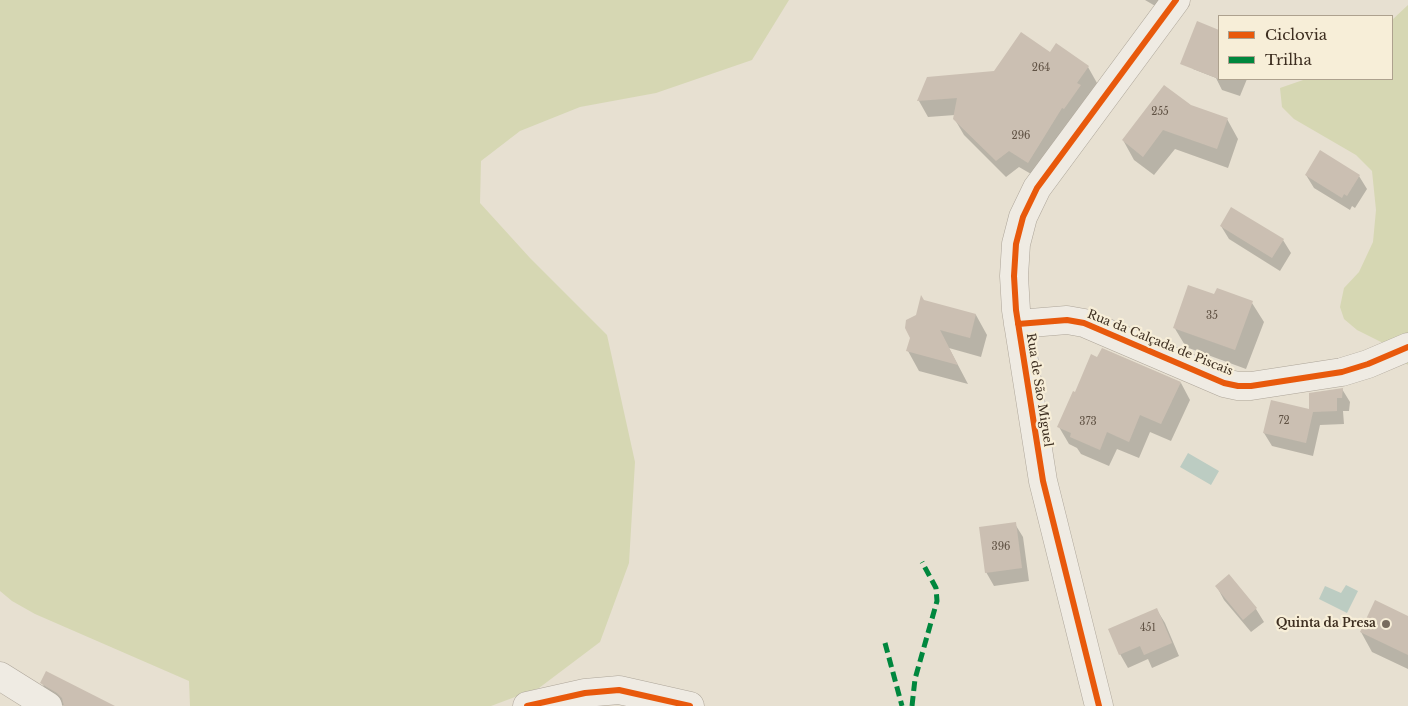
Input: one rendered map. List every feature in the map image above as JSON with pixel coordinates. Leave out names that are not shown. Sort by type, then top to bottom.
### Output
[{"type":"street","name":"Rua de São Miguel","points":[[1099,706],[1043,481],[1018,324],[1014,288],[1015,254],[1020,225],[1030,201],[1046,175],[1176,0]]},
{"type":"street","name":"Rua da Calçada de Piscais","points":[[1018,324],[1067,320],[1084,323],[1224,383],[1242,386],[1342,372],[1368,364],[1408,347]]},
{"type":"street","points":[[0,676],[48,706]]},
{"type":"street","points":[[527,706],[585,693],[619,690],[690,706]]},
{"type":"green space","points":[[0,0],[789,0],[752,60],[656,93],[580,107],[520,131],[481,161],[480,203],[530,258],[607,335],[635,462],[629,563],[600,642],[539,688],[491,706],[190,706],[189,681],[35,614],[12,601],[0,591]]},
{"type":"green space","points":[[1408,5],[1408,365],[1383,343],[1357,330],[1344,319],[1340,307],[1344,288],[1359,272],[1373,242],[1376,210],[1372,171],[1356,155],[1294,119],[1282,107],[1280,88],[1303,80],[1393,80],[1393,19]]},
{"type":"shaded area","points":[[1188,453],[1219,471],[1211,485],[1180,467]]},
{"type":"shaded area","points":[[1346,585],[1358,591],[1347,613],[1319,599],[1325,586],[1341,593]]},
{"type":"building","points":[[1197,21],[1218,30],[1218,79],[1180,64]]},
{"type":"building","points":[[1021,32],[1050,52],[1056,43],[1089,66],[1077,83],[1081,85],[1064,109],[1062,108],[1028,163],[1009,151],[996,161],[953,119],[957,98],[917,101],[927,77],[994,71]]},
{"type":"building","points":[[1164,85],[1191,105],[1228,118],[1217,149],[1163,130],[1143,157],[1122,140]]},
{"type":"building","points":[[1320,150],[1360,175],[1347,196],[1344,194],[1342,198],[1305,175]]},
{"type":"building","points":[[1231,207],[1284,239],[1272,258],[1220,226]]},
{"type":"building","points":[[1188,285],[1214,294],[1217,288],[1253,301],[1235,350],[1173,328]]},
{"type":"building","points":[[921,295],[924,300],[976,314],[970,338],[940,330],[958,365],[906,351],[910,338],[905,328],[906,320],[916,315]]},
{"type":"building","points":[[1102,348],[1181,382],[1161,424],[1140,415],[1129,442],[1107,432],[1100,450],[1070,437],[1071,433],[1057,427],[1073,391],[1075,392],[1091,354],[1097,357]]},
{"type":"building","points":[[1343,388],[1342,398],[1337,398],[1337,411],[1313,412],[1306,443],[1263,433],[1271,400],[1309,409],[1309,393]]},
{"type":"building","points":[[1016,522],[1022,568],[985,573],[979,527]]},
{"type":"building","points":[[1229,574],[1257,608],[1243,620],[1215,586]]},
{"type":"building","name":"Quinta da Presa","points":[[1375,600],[1408,616],[1408,655],[1360,632]]},
{"type":"building","points":[[1157,608],[1172,643],[1144,655],[1140,646],[1119,655],[1108,629]]},
{"type":"building","points":[[46,671],[115,706],[64,706],[62,698],[57,693],[40,683]]},
{"type":"marked path","points":[[912,706],[915,679],[937,601],[936,588],[922,562]]},
{"type":"marked path","points":[[885,643],[902,706]]},
{"type":"cycle path","points":[[1099,706],[1043,481],[1016,310],[1014,276],[1016,244],[1023,217],[1037,188],[1176,0]]},
{"type":"cycle path","points":[[1018,324],[1067,320],[1084,323],[1224,383],[1238,386],[1251,386],[1342,372],[1368,364],[1408,347]]},
{"type":"cycle path","points":[[527,706],[585,693],[619,690],[690,706]]},
{"type":"place","name":"Quinta da Presa","points":[[1386,624]]}]
